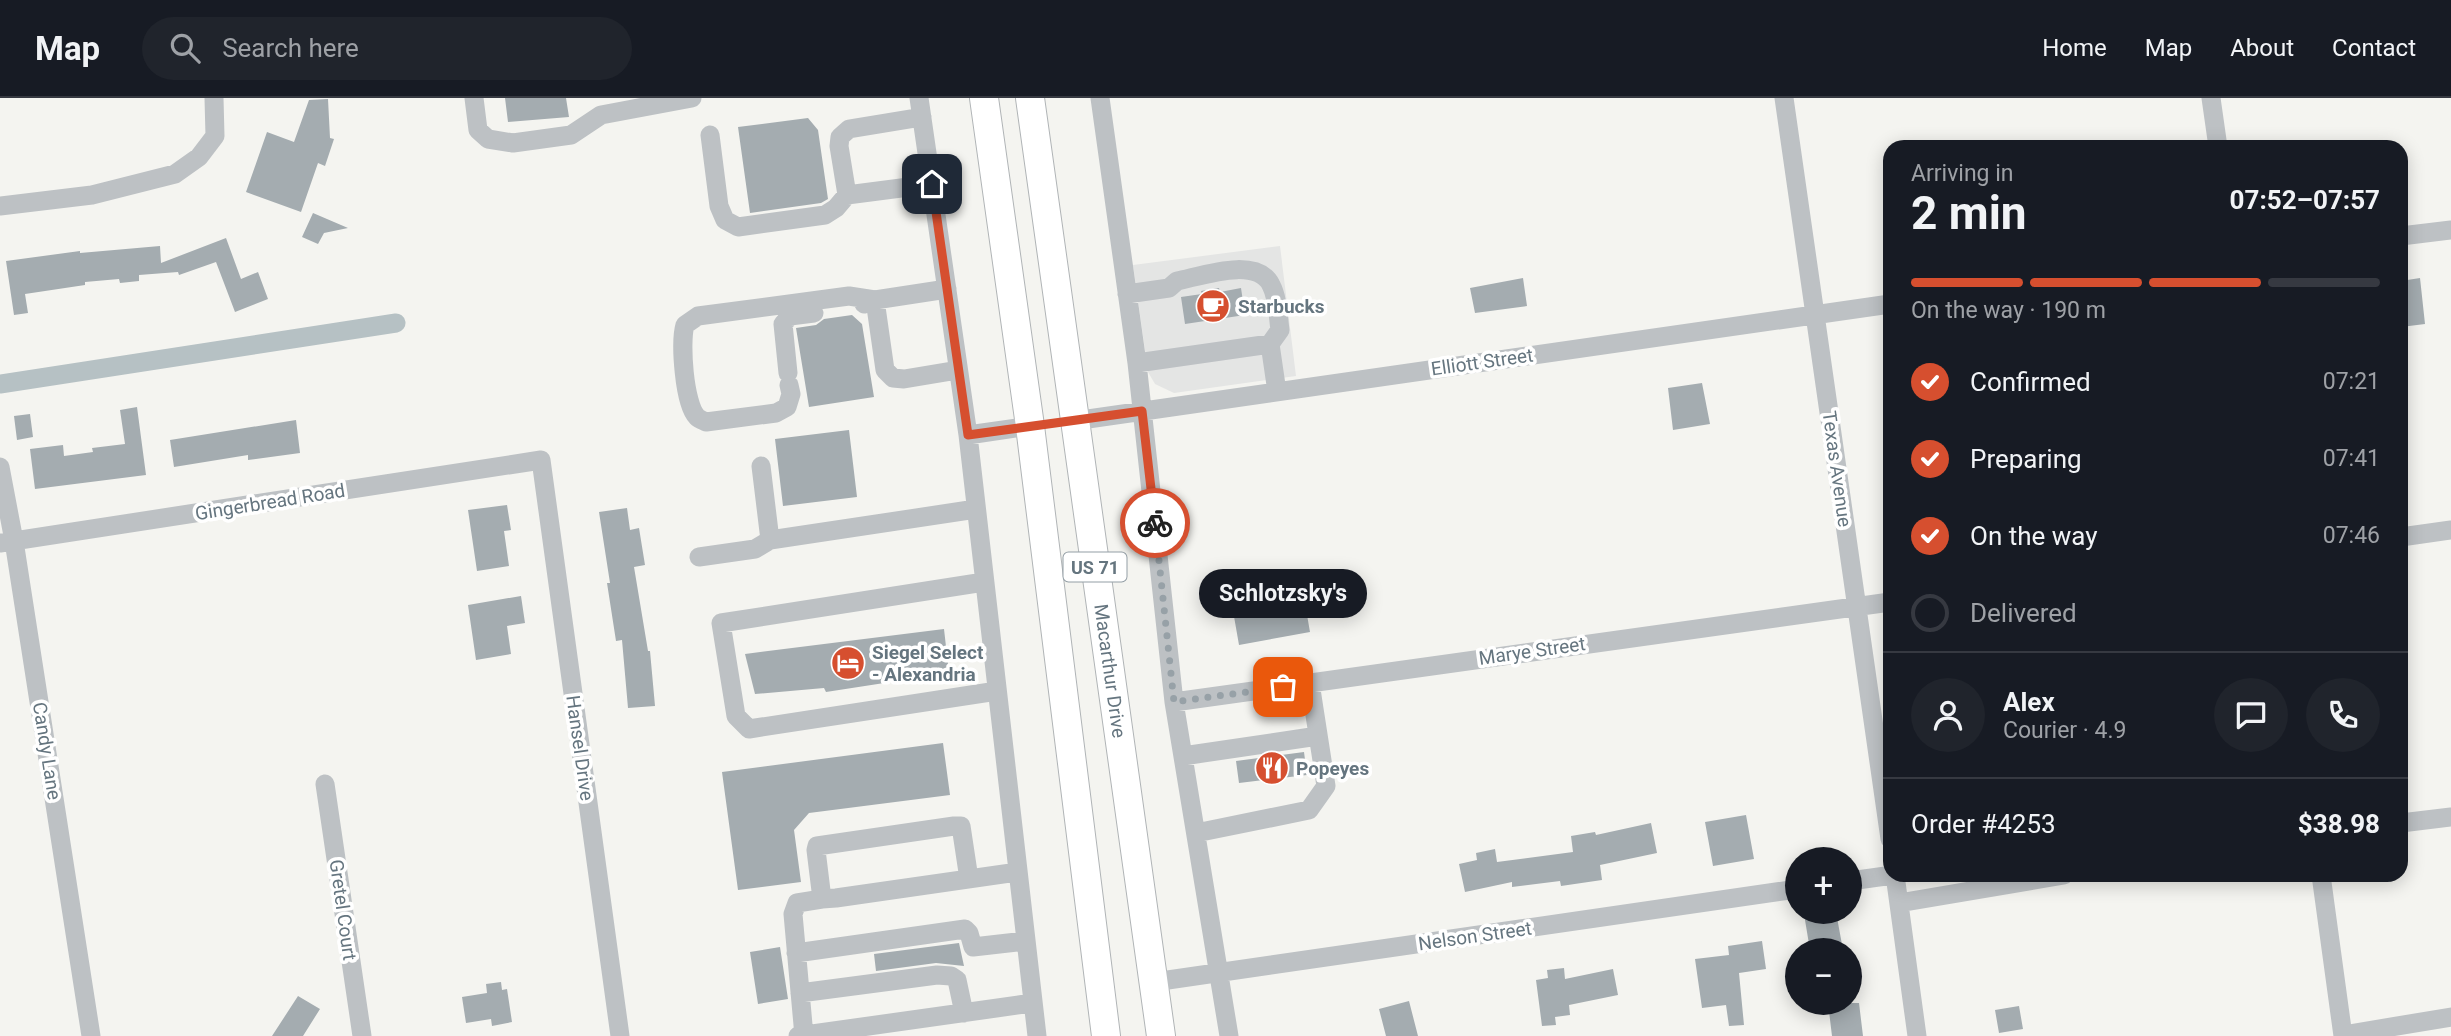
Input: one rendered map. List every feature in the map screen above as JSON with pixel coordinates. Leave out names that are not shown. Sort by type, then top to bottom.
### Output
[{"type":"highway","name":"US 71","points":[[985,98],[1030,426],[1106,1036]]},
{"type":"highway","name":"Macarthur Drive","points":[[1030,98],[1161,1036]]},
{"type":"highway","points":[[1030,426],[1074,421]]},
{"type":"street","points":[[0,206],[92,195],[175,174],[199,157],[215,136],[214,98]]},
{"type":"street","points":[[474,98],[478,130],[488,139],[513,143],[571,135],[601,115],[692,98]]},
{"type":"street","points":[[1100,98],[1137,363],[1174,702],[1229,1036]]},
{"type":"street","name":"Texas Avenue","points":[[1784,98],[1883,790]]},
{"type":"street","points":[[2211,98],[2217,140]]},
{"type":"street","points":[[846,195],[840,137],[849,129],[921,107],[968,435],[1037,1036]]},
{"type":"street","points":[[710,135],[719,206],[726,220],[738,227],[825,215],[836,208],[846,195],[932,184]]},
{"type":"street","points":[[2408,235],[2451,230]]},
{"type":"street","points":[[1127,294],[1251,280],[1262,292],[1277,392]]},
{"type":"street","points":[[875,300],[849,296],[698,316],[685,324],[681,338],[690,406],[697,419],[706,422],[751,417],[776,413],[787,407],[790,394],[783,324],[790,316],[849,308],[875,300],[947,289]]},
{"type":"street","points":[[875,300],[885,370],[893,378],[904,379],[958,370]]},
{"type":"street","name":"Elliott Street","points":[[1074,421],[1883,305]]},
{"type":"street","points":[[1137,363],[1269,344]]},
{"type":"street","points":[[968,435],[1030,426]]},
{"type":"street","name":"Gingerbread Road","points":[[7,542],[541,460]]},
{"type":"street","name":"Hansel Drive","points":[[541,460],[620,1036]]},
{"type":"street","points":[[761,466],[771,540]]},
{"type":"street","name":"Candy Lane","points":[[0,467],[7,542],[91,1036]]},
{"type":"street","points":[[699,557],[755,549],[771,540],[976,509]]},
{"type":"street","points":[[2408,536],[2451,530]]},
{"type":"street","points":[[984,582],[721,623],[736,716],[749,729],[997,691]]},
{"type":"street","name":"Marye Street","points":[[1174,702],[1883,603]]},
{"type":"street","points":[[1196,833],[1309,810],[1326,786],[1314,736],[1310,683]]},
{"type":"street","points":[[1183,756],[1314,736]]},
{"type":"street","name":"Gretel Court","points":[[325,784],[362,1036]]},
{"type":"street","points":[[2408,822],[2451,817]]},
{"type":"street","points":[[822,899],[817,846],[954,825],[961,826],[969,879]]},
{"type":"street","points":[[804,1036],[793,914],[800,902],[1018,872]]},
{"type":"street","points":[[1862,879],[1883,876]]},
{"type":"street","points":[[1895,882],[1917,1036]]},
{"type":"street","points":[[1899,903],[2023,882]]},
{"type":"street","points":[[2322,882],[2343,1036],[2451,1017]]},
{"type":"street","name":"Nelson Street","points":[[1154,982],[1785,891]]},
{"type":"street","points":[[796,953],[965,929],[973,947],[1026,941]]},
{"type":"street","points":[[800,993],[951,975],[957,980],[964,1013]]},
{"type":"street","points":[[798,1036],[901,1029],[964,1013],[1032,1003]]},
{"type":"shaded area","points":[[1280,246],[1296,376],[1174,393],[1155,384],[1148,372],[1133,265]]},
{"type":"building","points":[[505,98],[566,98],[569,117],[508,122]]},
{"type":"building","points":[[328,99],[330,138],[334,139],[325,166],[318,163],[301,212],[246,192],[267,132],[294,142],[309,100]]},
{"type":"building","points":[[808,118],[818,130],[828,199],[821,203],[750,213],[738,127]]},
{"type":"building","points":[[313,213],[348,228],[324,233],[318,244],[302,237]]},
{"type":"building","points":[[226,238],[241,279],[258,272],[268,299],[235,312],[216,262],[179,275],[178,272],[139,275],[139,281],[120,283],[119,279],[85,282],[85,285],[25,294],[28,313],[14,315],[6,261],[80,251],[160,246],[161,263]]},
{"type":"building","points":[[1523,278],[1527,306],[1475,313],[1470,288]]},
{"type":"building","points":[[2420,278],[2425,324],[2408,326],[2408,280]]},
{"type":"building","name":"Starbucks","points":[[1219,288],[1220,292],[1241,288],[1245,315],[1185,324],[1181,297]]},
{"type":"building","points":[[852,315],[862,324],[874,397],[809,407],[796,328],[816,325],[824,319]]},
{"type":"building","points":[[1702,383],[1710,424],[1673,430],[1668,388]]},
{"type":"building","points":[[137,407],[146,475],[35,489],[30,449],[63,445],[64,456],[93,452],[92,448],[125,444],[120,410]]},
{"type":"building","points":[[30,414],[33,437],[17,440],[14,416]]},
{"type":"building","points":[[296,420],[300,453],[248,460],[248,455],[174,467],[170,440]]},
{"type":"building","points":[[849,430],[857,497],[783,506],[775,439]]},
{"type":"building","points":[[507,505],[511,530],[504,531],[509,566],[477,571],[468,510]]},
{"type":"building","points":[[627,508],[630,530],[639,528],[645,565],[634,567],[650,651],[655,706],[628,708],[622,640],[616,641],[599,512]]},
{"type":"building","points":[[1303,592],[1310,632],[1239,645],[1232,605]]},
{"type":"building","points":[[521,596],[525,623],[507,626],[511,654],[476,660],[468,605]]},
{"type":"building","name":"Siegel Select - Alexandria","points":[[944,629],[949,673],[826,692],[824,688],[755,694],[745,654]]},
{"type":"building","points":[[943,743],[950,795],[809,813],[794,830],[801,882],[738,890],[722,772]]},
{"type":"building","name":"Popeyes","points":[[1304,752],[1307,775],[1239,783],[1236,761]]},
{"type":"building","points":[[1746,815],[1754,859],[1713,866],[1705,822]]},
{"type":"building","points":[[1651,823],[1657,853],[1600,865],[1602,880],[1561,886],[1560,881],[1512,887],[1512,882],[1465,892],[1459,864],[1477,860],[1476,853],[1495,849],[1497,862],[1573,852],[1571,836],[1595,832],[1596,835]]},
{"type":"building","points":[[1806,924],[1838,924],[1841,938],[1808,938]]},
{"type":"building","points":[[1762,941],[1766,969],[1739,973],[1744,1025],[1729,1026],[1726,1005],[1702,1008],[1695,959],[1729,955],[1728,946]]},
{"type":"building","points":[[959,943],[964,966],[936,963],[876,971],[874,954]]},
{"type":"building","points":[[780,947],[788,999],[758,1004],[750,952]]},
{"type":"building","points":[[1564,968],[1565,979],[1613,969],[1618,995],[1569,1005],[1570,1015],[1555,1017],[1556,1025],[1542,1026],[1536,980],[1548,978],[1547,970]]},
{"type":"building","points":[[501,982],[502,990],[507,989],[512,1022],[492,1026],[491,1019],[466,1023],[462,997],[487,993],[486,984]]},
{"type":"building","points":[[298,996],[320,1009],[303,1036],[272,1036]]},
{"type":"building","points":[[1409,1001],[1418,1036],[1386,1036],[1379,1009]]},
{"type":"building","points":[[2019,1006],[2023,1029],[1999,1033],[1995,1010]]},
{"type":"building","points":[[1829,1015],[1860,1015],[1863,1036],[1832,1036]]},
{"type":"waterway","points":[[0,384],[396,323]]},
{"type":"way so far","points":[[1155,523],[1174,702],[1283,687]]},
{"type":"place","name":"Starbucks","points":[[1213,306]]},
{"type":"place","name":"Siegel Select - Alexandria","points":[[848,663]]},
{"type":"place","name":"Schlotzsky's","points":[[1283,687]]},
{"type":"place","name":"Popeyes","points":[[1272,768]]},
{"type":"route","points":[[932,184],[968,435],[1142,411],[1155,523]]}]
